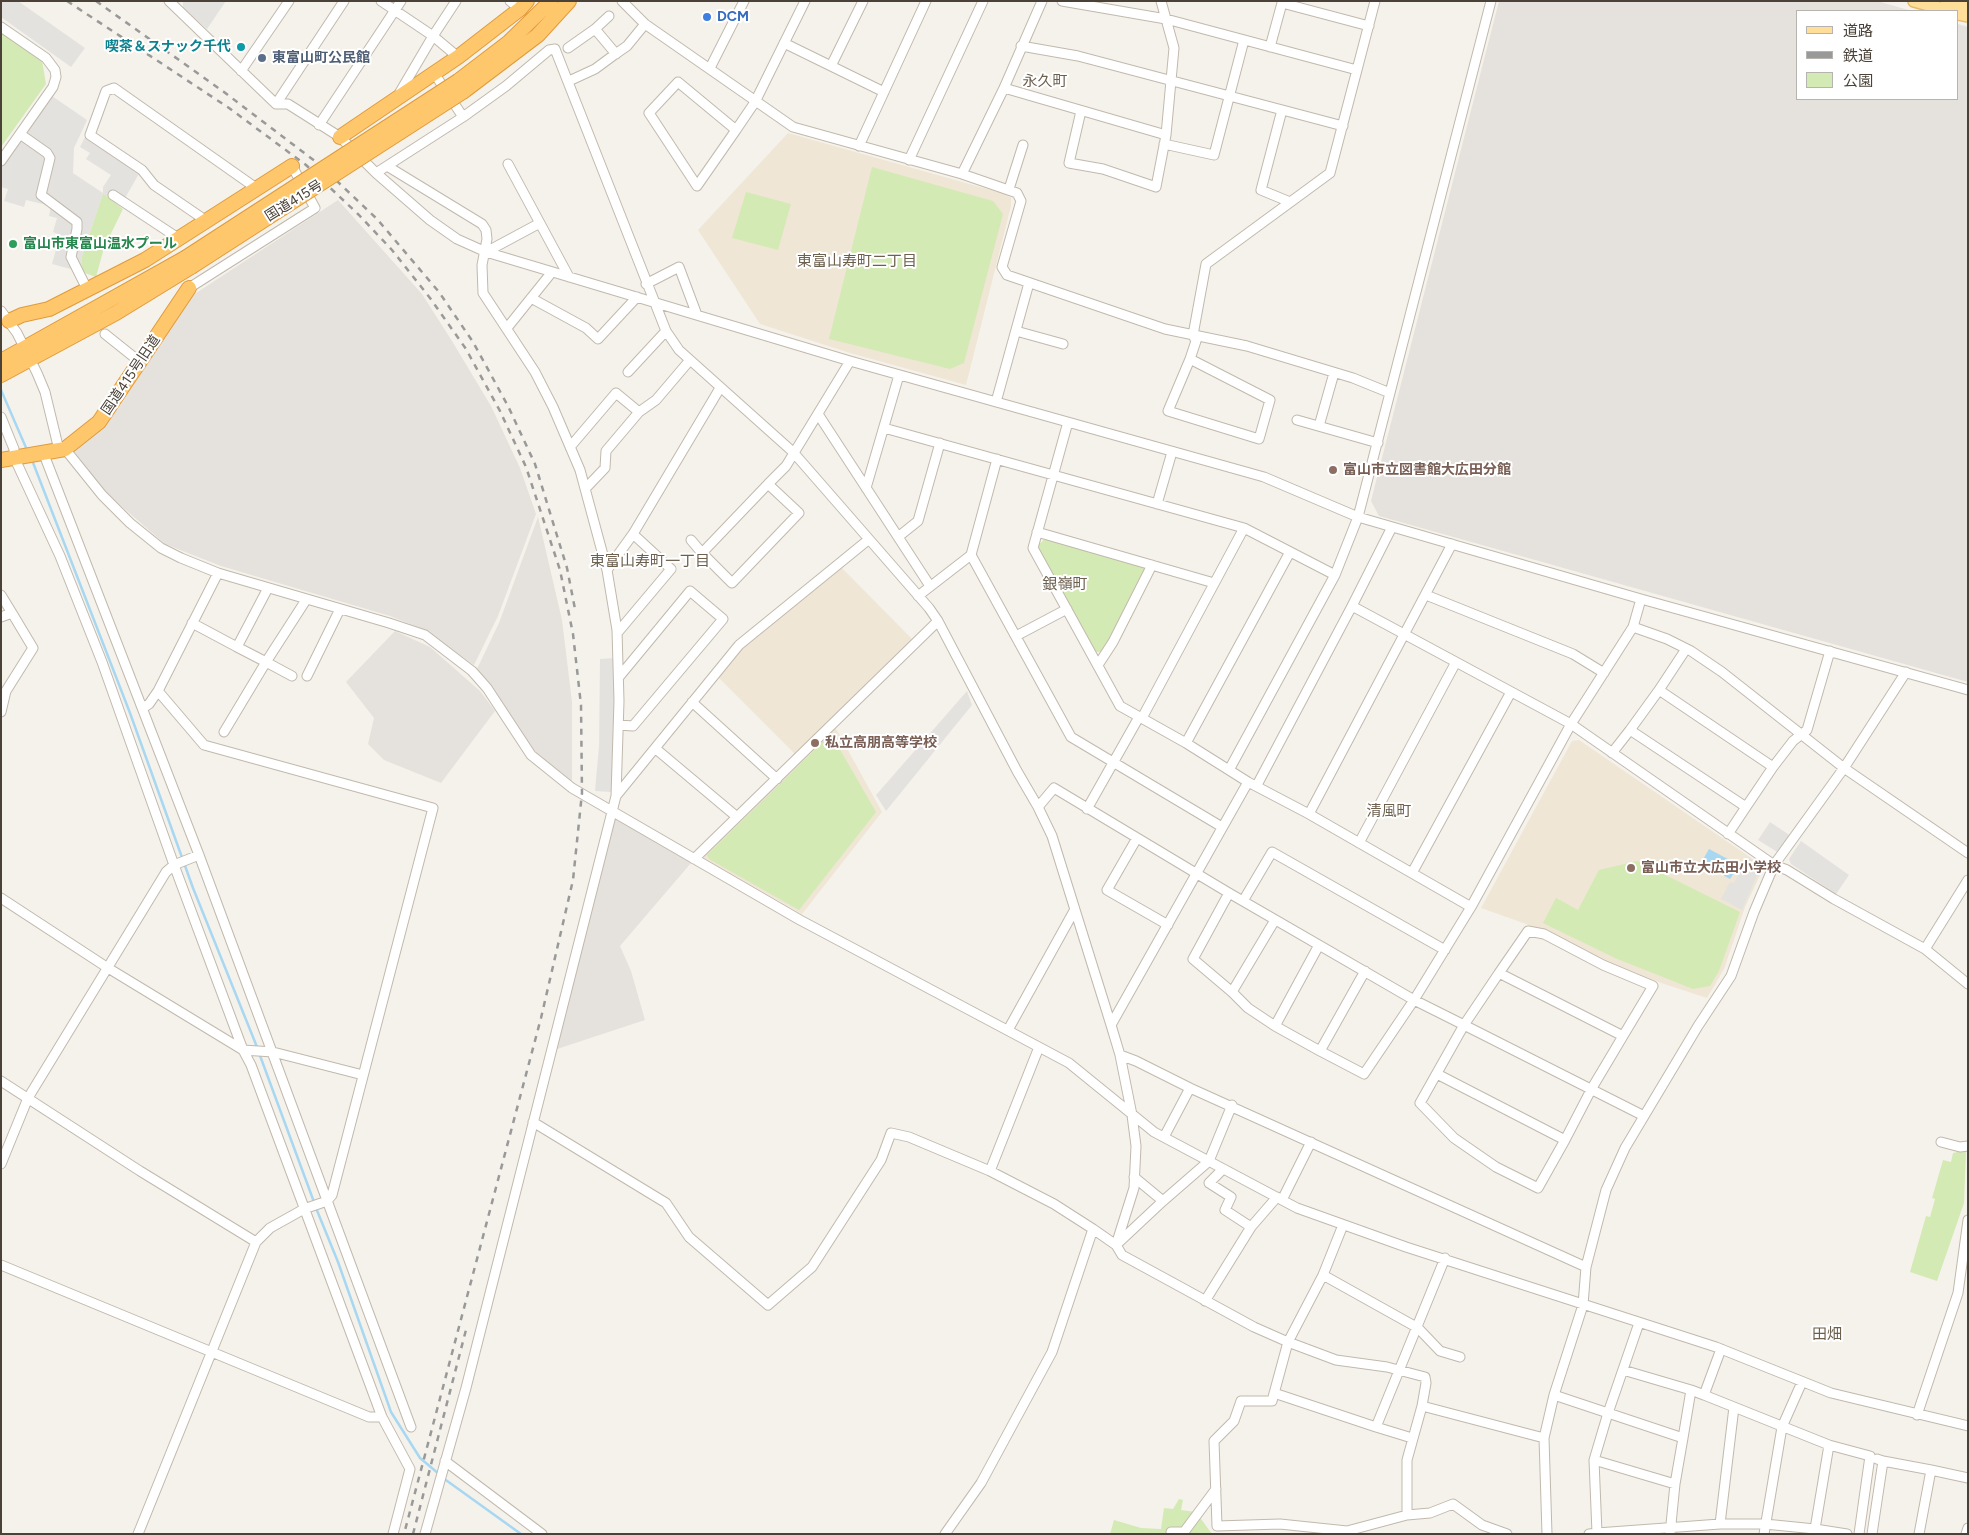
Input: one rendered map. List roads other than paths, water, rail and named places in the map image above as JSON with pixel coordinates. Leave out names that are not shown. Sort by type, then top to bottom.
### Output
[{"type":"highway","name":"国道415号","points":[[461,86],[551,1]]},
{"type":"highway","name":"国道415号","points":[[4,367],[116,313],[188,262],[538,35],[569,1]]},
{"type":"highway","points":[[340,137],[458,57],[519,4]]},
{"type":"highway","points":[[5,316],[22,315],[49,309],[145,260],[292,166]]},
{"type":"highway","name":"国道415号旧道","points":[[62,450],[99,422],[189,288]]},
{"type":"highway","points":[[8,458],[62,450]]},
{"type":"main road","points":[[1914,1],[1946,10]]},
{"type":"main road","points":[[1946,1],[1968,7]]},
{"type":"street","points":[[169,1],[276,104],[288,104],[340,137],[376,173],[430,220],[457,239],[486,252],[850,361],[1270,480],[1358,517],[1641,600],[1968,690]]},
{"type":"street","points":[[241,71],[289,1]]},
{"type":"street","points":[[276,104],[344,1]]},
{"type":"street","points":[[381,1],[432,36],[458,57]]},
{"type":"street","points":[[319,125],[400,1]]},
{"type":"street","points":[[400,96],[400,92],[432,36],[456,1]]},
{"type":"street","points":[[622,1],[645,24],[792,127],[962,174],[1017,192],[1021,201],[1002,267],[1007,275],[1165,329],[1247,346],[1334,373],[1390,393]]},
{"type":"street","points":[[710,68],[744,1]]},
{"type":"street","points":[[736,130],[678,82],[649,113],[697,186],[736,130],[755,102],[805,1]]},
{"type":"street","points":[[831,66],[863,1]]},
{"type":"street","points":[[859,146],[926,1]]},
{"type":"street","points":[[909,160],[983,1]]},
{"type":"street","points":[[962,174],[1004,88],[1042,1]]},
{"type":"street","points":[[1062,1],[1099,4],[1166,19],[1357,70]]},
{"type":"street","points":[[1081,111],[1069,163],[1103,169],[1156,186],[1165,140],[1174,48],[1161,1]]},
{"type":"street","points":[[1190,359],[1270,400],[1259,439],[1168,411],[1196,341],[1194,335],[1206,264],[1330,174],[1375,1]]},
{"type":"street","points":[[1229,770],[1335,575],[1358,517],[1491,1]]},
{"type":"street","points":[[1270,47],[1278,2],[1369,26]]},
{"type":"street","points":[[568,48],[609,16]]},
{"type":"street","points":[[568,81],[595,69],[627,46],[645,24]]},
{"type":"street","points":[[1,28],[46,58],[55,70],[56,77],[53,87],[1,161]]},
{"type":"street","points":[[594,29],[616,54]]},
{"type":"street","points":[[1004,88],[1081,111],[1214,156],[1244,40]]},
{"type":"street","points":[[784,43],[884,92]]},
{"type":"street","points":[[1022,46],[1078,56],[1343,126]]},
{"type":"street","points":[[376,173],[463,117],[506,86],[549,50],[555,49],[666,331],[679,350],[793,452],[938,621],[1052,836],[1120,1056],[1132,1115],[1136,1146],[1134,1188],[1116,1245]]},
{"type":"street","points":[[434,73],[463,117]]},
{"type":"street","points":[[205,220],[154,184],[142,170],[90,135],[106,90],[114,88],[256,188]]},
{"type":"street","points":[[1282,110],[1261,190],[1290,202]]},
{"type":"street","points":[[20,134],[47,153],[50,158],[41,195],[76,222],[77,229],[71,257],[87,289]]},
{"type":"street","points":[[1009,189],[1023,145]]},
{"type":"street","points":[[508,164],[569,277]]},
{"type":"street","points":[[189,288],[316,208],[292,166]]},
{"type":"street","points":[[387,166],[482,224],[486,230],[486,252],[482,265],[483,293],[535,372],[570,447],[585,489],[607,570],[618,632],[619,725],[616,796],[611,809],[533,1122],[425,1534]]},
{"type":"street","points":[[113,195],[178,238]]},
{"type":"street","points":[[486,252],[540,223]]},
{"type":"street","points":[[646,284],[679,267],[697,315]]},
{"type":"street","points":[[507,328],[552,272]]},
{"type":"street","points":[[996,402],[1029,283]]},
{"type":"street","points":[[531,298],[586,328],[598,339],[637,297]]},
{"type":"street","points":[[5,316],[28,354],[45,392],[62,450],[130,523],[162,548],[218,573],[306,600],[389,622],[425,635],[472,671],[487,688],[531,755],[572,788],[800,920],[1075,1067],[1110,1094],[1132,1115],[1164,1137],[1280,1199],[1343,1225],[1582,1305],[1721,1349],[1831,1393],[1968,1426]]},
{"type":"street","points":[[628,372],[666,331]]},
{"type":"street","points":[[1016,331],[1064,344]]},
{"type":"street","points":[[105,334],[140,362]]},
{"type":"street","points":[[585,489],[605,468],[606,451],[639,412],[656,400],[690,360]]},
{"type":"street","points":[[702,552],[786,466],[850,361]]},
{"type":"street","points":[[1319,426],[1334,373]]},
{"type":"street","points":[[866,488],[899,375]]},
{"type":"street","points":[[607,570],[633,534],[720,388]]},
{"type":"street","points":[[570,447],[616,393],[639,412]]},
{"type":"street","points":[[818,414],[930,586]]},
{"type":"street","points":[[1,417],[14,449],[8,458],[60,556],[99,653],[174,866],[251,1065],[382,1417],[410,1469],[393,1534]]},
{"type":"street","points":[[1297,420],[1378,443]]},
{"type":"street","points":[[1068,422],[1033,548],[1120,706],[1186,743],[1248,782],[1257,785],[1309,814],[1471,907]]},
{"type":"street","points":[[884,428],[1244,528],[1335,575]]},
{"type":"street","points":[[898,537],[918,521],[940,443]]},
{"type":"street","points":[[43,452],[199,855],[412,1427]]},
{"type":"street","points":[[1157,504],[1172,452]]},
{"type":"street","points":[[918,596],[971,555],[997,459]]},
{"type":"street","points":[[691,540],[732,583],[799,513],[768,484]]},
{"type":"street","points":[[1257,785],[1392,527]]},
{"type":"street","points":[[1087,808],[1140,718],[1244,528]]},
{"type":"street","points":[[1037,532],[1214,582]]},
{"type":"street","points":[[618,632],[671,569],[633,534]]},
{"type":"street","points":[[616,796],[739,645],[868,540]]},
{"type":"street","points":[[1309,814],[1452,544]]},
{"type":"street","points":[[1186,743],[1290,552]]},
{"type":"street","points":[[971,555],[1071,737],[1222,827]]},
{"type":"street","points":[[1098,665],[1113,642],[1152,565]]},
{"type":"street","points":[[143,708],[149,704],[158,691],[218,573]]},
{"type":"street","points":[[237,647],[268,588]]},
{"type":"street","points":[[619,676],[690,591],[723,619],[633,726],[619,725]]},
{"type":"street","points":[[1,595],[33,648],[6,691],[1,712]]},
{"type":"street","points":[[1426,595],[1573,654],[1604,673]]},
{"type":"street","points":[[224,732],[306,600]]},
{"type":"street","points":[[1229,893],[1193,959],[1248,1008],[1274,1026],[1364,1074],[1414,1000],[1471,907],[1571,724],[1633,627],[1641,600]]},
{"type":"street","points":[[1352,606],[1571,724],[1774,865],[1787,870],[1834,899],[1925,950],[1968,984]]},
{"type":"street","points":[[307,676],[340,609]]},
{"type":"street","points":[[1016,636],[1067,609]]},
{"type":"street","points":[[1,617],[12,613]]},
{"type":"street","points":[[694,859],[938,621]]},
{"type":"street","points":[[192,624],[292,676]]},
{"type":"street","points":[[1633,627],[1686,649],[1722,672],[1802,733],[1844,768],[1968,853]]},
{"type":"street","points":[[1612,753],[1659,690],[1686,649]]},
{"type":"street","points":[[1728,834],[1774,767],[1802,733],[1808,730],[1830,651]]},
{"type":"street","points":[[1359,843],[1456,662]]},
{"type":"street","points":[[1547,1534],[1544,1438],[1554,1395],[1582,1305],[1586,1267],[1606,1190],[1625,1148],[1732,976],[1754,912],[1774,865],[1844,768],[1906,672]]},
{"type":"street","points":[[1659,690],[1774,767]]},
{"type":"street","points":[[138,1534],[256,1242],[270,1228],[304,1210],[328,1201],[332,1195],[433,808],[204,745],[158,691]]},
{"type":"street","points":[[1412,873],[1511,692]]},
{"type":"street","points":[[692,702],[777,779]]},
{"type":"street","points":[[1630,730],[1746,807]]},
{"type":"street","points":[[656,748],[737,817]]},
{"type":"street","points":[[1111,1026],[1248,782]]},
{"type":"street","points":[[1038,807],[1054,788],[1229,893],[1414,1000],[1592,1088],[1644,1116]]},
{"type":"street","points":[[1137,838],[1107,890],[1168,925]]},
{"type":"street","points":[[1243,901],[1272,852],[1444,950]]},
{"type":"street","points":[[1,1164],[28,1098],[166,872],[174,866],[199,855]]},
{"type":"street","points":[[1925,950],[1968,880]]},
{"type":"street","points":[[1,898],[108,968],[244,1050],[273,1052],[364,1075]]},
{"type":"street","points":[[1008,1030],[1074,911]]},
{"type":"street","points":[[1232,992],[1275,920]]},
{"type":"street","points":[[1528,931],[1544,934],[1603,965],[1653,986],[1592,1088],[1538,1188],[1496,1167],[1454,1138],[1420,1103],[1464,1024],[1528,931]]},
{"type":"street","points":[[1274,1026],[1320,945]]},
{"type":"street","points":[[1320,1050],[1365,971]]},
{"type":"street","points":[[1499,973],[1623,1036]]},
{"type":"street","points":[[990,1171],[1038,1047]]},
{"type":"street","points":[[1120,1056],[1136,1061],[1190,1088],[1232,1105],[1586,1267]]},
{"type":"street","points":[[1437,1074],[1564,1140]]},
{"type":"street","points":[[1,1081],[140,1171],[256,1242]]},
{"type":"street","points":[[1164,1137],[1190,1088]]},
{"type":"street","points":[[1116,1245],[1209,1161],[1232,1105]]},
{"type":"street","points":[[533,1122],[666,1203],[689,1237],[768,1305],[812,1268],[881,1160],[890,1133],[909,1137],[990,1171],[1054,1204],[1116,1245],[1122,1255],[1205,1301],[1288,1342],[1336,1360],[1400,1370],[1425,1377],[1426,1383],[1422,1406],[1407,1460],[1407,1515]]},
{"type":"street","points":[[1205,1301],[1251,1227],[1280,1199],[1311,1142]]},
{"type":"street","points":[[1941,1142],[1960,1147],[1968,1146]]},
{"type":"street","points":[[1223,1169],[1209,1184],[1231,1197],[1225,1210],[1251,1227]]},
{"type":"street","points":[[1134,1177],[1163,1201]]},
{"type":"street","points":[[1917,1415],[1958,1292],[1968,1220]]},
{"type":"street","points":[[1343,1225],[1323,1274],[1288,1342],[1272,1401],[1241,1401],[1234,1421],[1214,1441],[1217,1526],[1280,1524],[1347,1531],[1407,1515],[1430,1513],[1453,1504],[1482,1525],[1508,1533]]},
{"type":"street","points":[[944,1534],[981,1483],[1052,1352],[1093,1229]]},
{"type":"street","points":[[1376,1427],[1445,1258]]},
{"type":"street","points":[[1,1265],[369,1417],[382,1417]]},
{"type":"street","points":[[1323,1274],[1418,1328],[1440,1351],[1460,1357]]},
{"type":"street","points":[[1597,1533],[1594,1460],[1639,1323]]},
{"type":"street","points":[[1704,1394],[1721,1349]]},
{"type":"street","points":[[1623,1370],[1704,1394],[1829,1445],[1883,1460],[1968,1478]]},
{"type":"street","points":[[1765,1529],[1782,1427],[1802,1382]]},
{"type":"street","points":[[1670,1531],[1675,1484],[1691,1390]]},
{"type":"street","points":[[1274,1393],[1412,1438]]},
{"type":"street","points":[[1554,1395],[1683,1438]]},
{"type":"street","points":[[1422,1406],[1544,1438]]},
{"type":"street","points":[[1720,1524],[1734,1407]]},
{"type":"street","points":[[1815,1529],[1829,1445]]},
{"type":"street","points":[[1859,1534],[1870,1456]]},
{"type":"street","points":[[1594,1460],[1675,1484]]},
{"type":"street","points":[[1872,1534],[1883,1460]]},
{"type":"street","points":[[445,1461],[542,1534]]},
{"type":"street","points":[[1919,1534],[1930,1470]]},
{"type":"street","points":[[1171,1532],[1184,1532],[1216,1489]]},
{"type":"street","points":[[1589,1534],[1670,1531],[1720,1524],[1765,1529],[1815,1529],[1847,1534]]},
{"type":"street","points":[[1966,1534],[1968,1529]]},
{"type":"water","points":[[1709,849],[1739,865],[1730,879],[1701,863]]},
{"type":"waterway","points":[[1,390],[27,450]]},
{"type":"waterway","points":[[32,460],[130,713],[193,888],[255,1042],[314,1202]]},
{"type":"waterway","points":[[316,1208],[338,1262],[391,1412],[420,1458],[439,1474]]},
{"type":"waterway","points":[[443,1478],[521,1534]]},
{"type":"railway","points":[[67,1],[229,108],[306,165],[359,215],[392,250],[430,298],[466,349],[500,411],[526,467],[560,570],[573,634],[581,705],[582,793],[573,880],[541,1018],[404,1534]]},
{"type":"railway","points":[[96,1],[224,92],[320,165],[377,219],[439,292],[473,342],[508,406],[535,464],[567,568],[575,609]]},
{"type":"railway","points":[[413,1534],[467,1326]]},
{"type":"place","name":"DCM","points":[[707,17]]},
{"type":"place","name":"喫茶＆スナック千代","points":[[241,47]]},
{"type":"place","name":"東富山町公民館","points":[[262,58]]},
{"type":"place","name":"富山市東富山温水プール","points":[[13,244]]},
{"type":"place","name":"富山市立図書館大広田分館","points":[[1333,470]]},
{"type":"place","name":"私立高朋高等学校","points":[[815,743]]},
{"type":"place","name":"富山市立大広田小学校","points":[[1631,868]]},
{"type":"district","name":"永久町","points":[[1045,82]]},
{"type":"district","name":"東富山寿町二丁目","points":[[857,262]]},
{"type":"district","name":"東富山寿町一丁目","points":[[650,562]]},
{"type":"district","name":"銀嶺町","points":[[1065,585]]},
{"type":"district","name":"清風町","points":[[1389,812]]},
{"type":"district","name":"田畑","points":[[1827,1335]]}]
